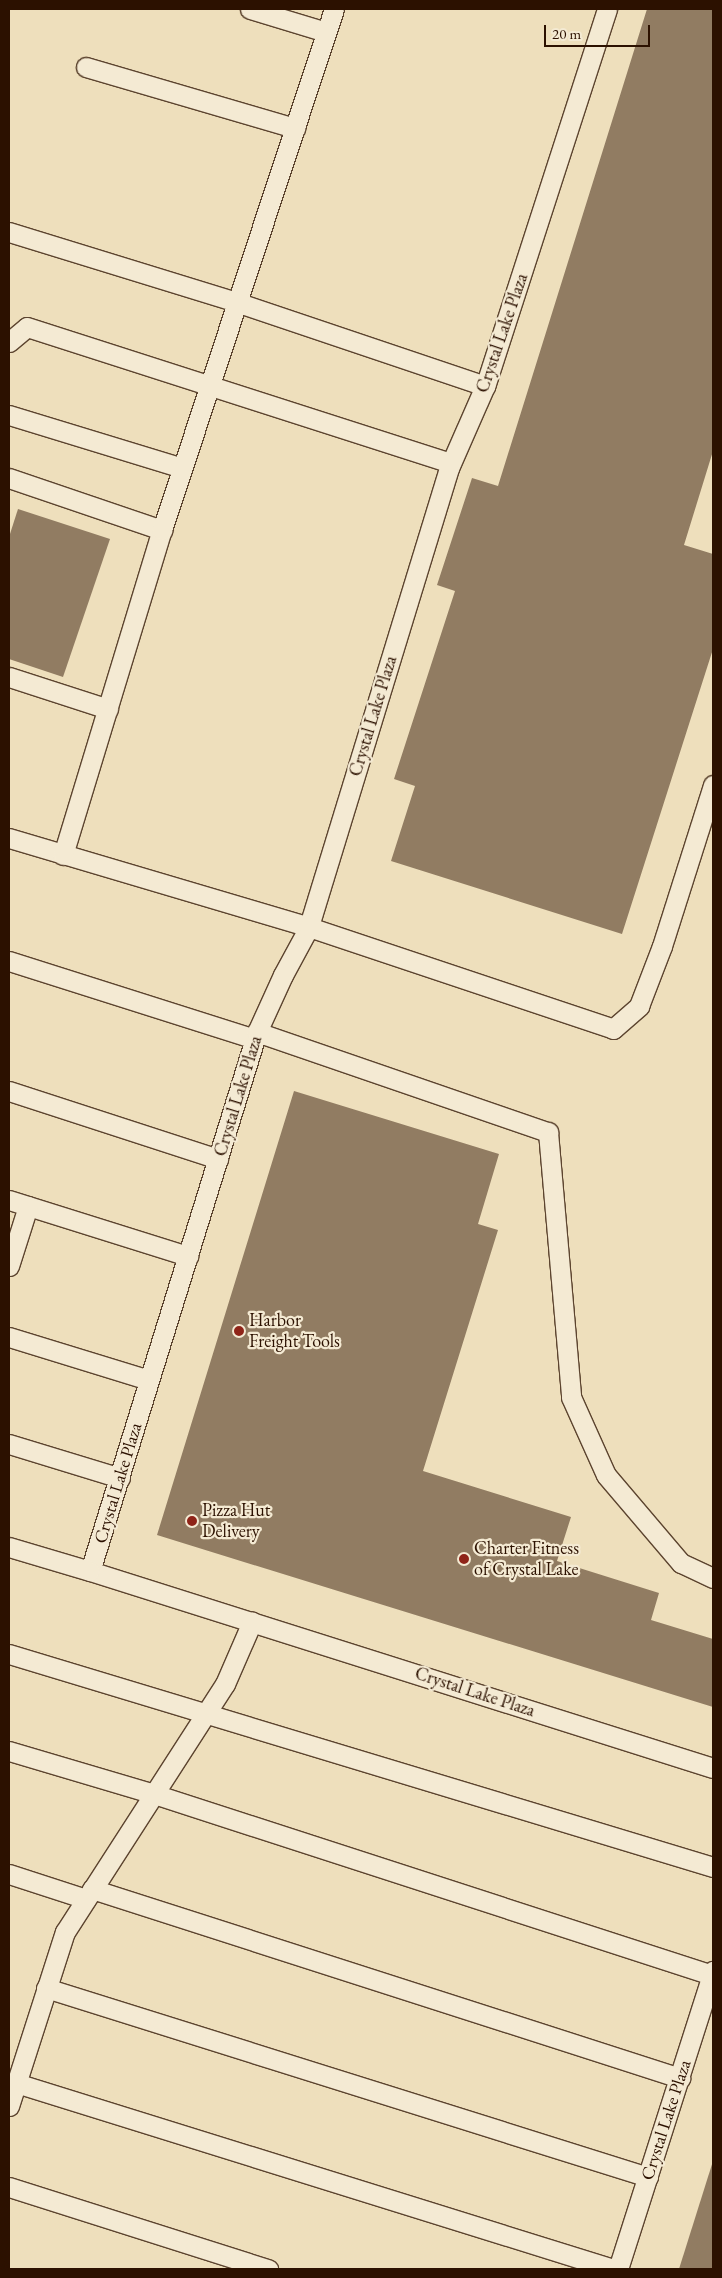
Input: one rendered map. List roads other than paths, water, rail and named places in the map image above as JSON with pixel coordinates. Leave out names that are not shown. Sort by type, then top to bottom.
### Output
[{"type":"lane","points":[[250,9],[326,32]]},
{"type":"lane","points":[[63,855],[162,530],[334,9]]},
{"type":"lane","name":"Crystal Lake Plaza","points":[[607,9],[485,386],[451,463],[309,926],[256,1036],[90,1571],[713,1768]]},
{"type":"lane","points":[[86,67],[295,128]]},
{"type":"lane","points":[[9,232],[236,302],[485,386]]},
{"type":"lane","points":[[9,342],[27,327],[451,463]]},
{"type":"lane","points":[[9,416],[182,468]]},
{"type":"lane","points":[[9,478],[162,530]]},
{"type":"lane","points":[[9,677],[108,709]]},
{"type":"lane","points":[[9,838],[309,926],[613,1029],[639,1006],[662,946],[713,785]]},
{"type":"lane","points":[[9,961],[256,1036],[548,1132],[571,1397],[606,1475],[681,1563],[713,1578]]},
{"type":"lane","points":[[9,1090],[218,1159]]},
{"type":"lane","points":[[9,1200],[188,1256]]},
{"type":"lane","points":[[9,1266],[28,1206]]},
{"type":"lane","points":[[9,1337],[149,1380]]},
{"type":"lane","points":[[9,1444],[120,1478]]},
{"type":"lane","points":[[9,1547],[90,1571]]},
{"type":"lane","points":[[9,2106],[65,1932],[225,1684],[252,1622]]},
{"type":"lane","points":[[9,1654],[713,1867]]},
{"type":"lane","points":[[9,1751],[154,1794],[713,1973]]},
{"type":"lane","points":[[9,1874],[89,1894],[680,2078]]},
{"type":"lane","name":"Crystal Lake Plaza","points":[[618,2269],[713,1973]]},
{"type":"lane","points":[[46,1988],[648,2177]]},
{"type":"lane","points":[[16,2083],[613,2269]]},
{"type":"lane","points":[[9,2187],[268,2269]]},
{"type":"place","name":"Harbor Freight Tools","points":[[239,1331]]},
{"type":"place","name":"Pizza Hut Delivery","points":[[192,1521]]},
{"type":"place","name":"Charter Fitness of Crystal Lake","points":[[464,1559]]}]
